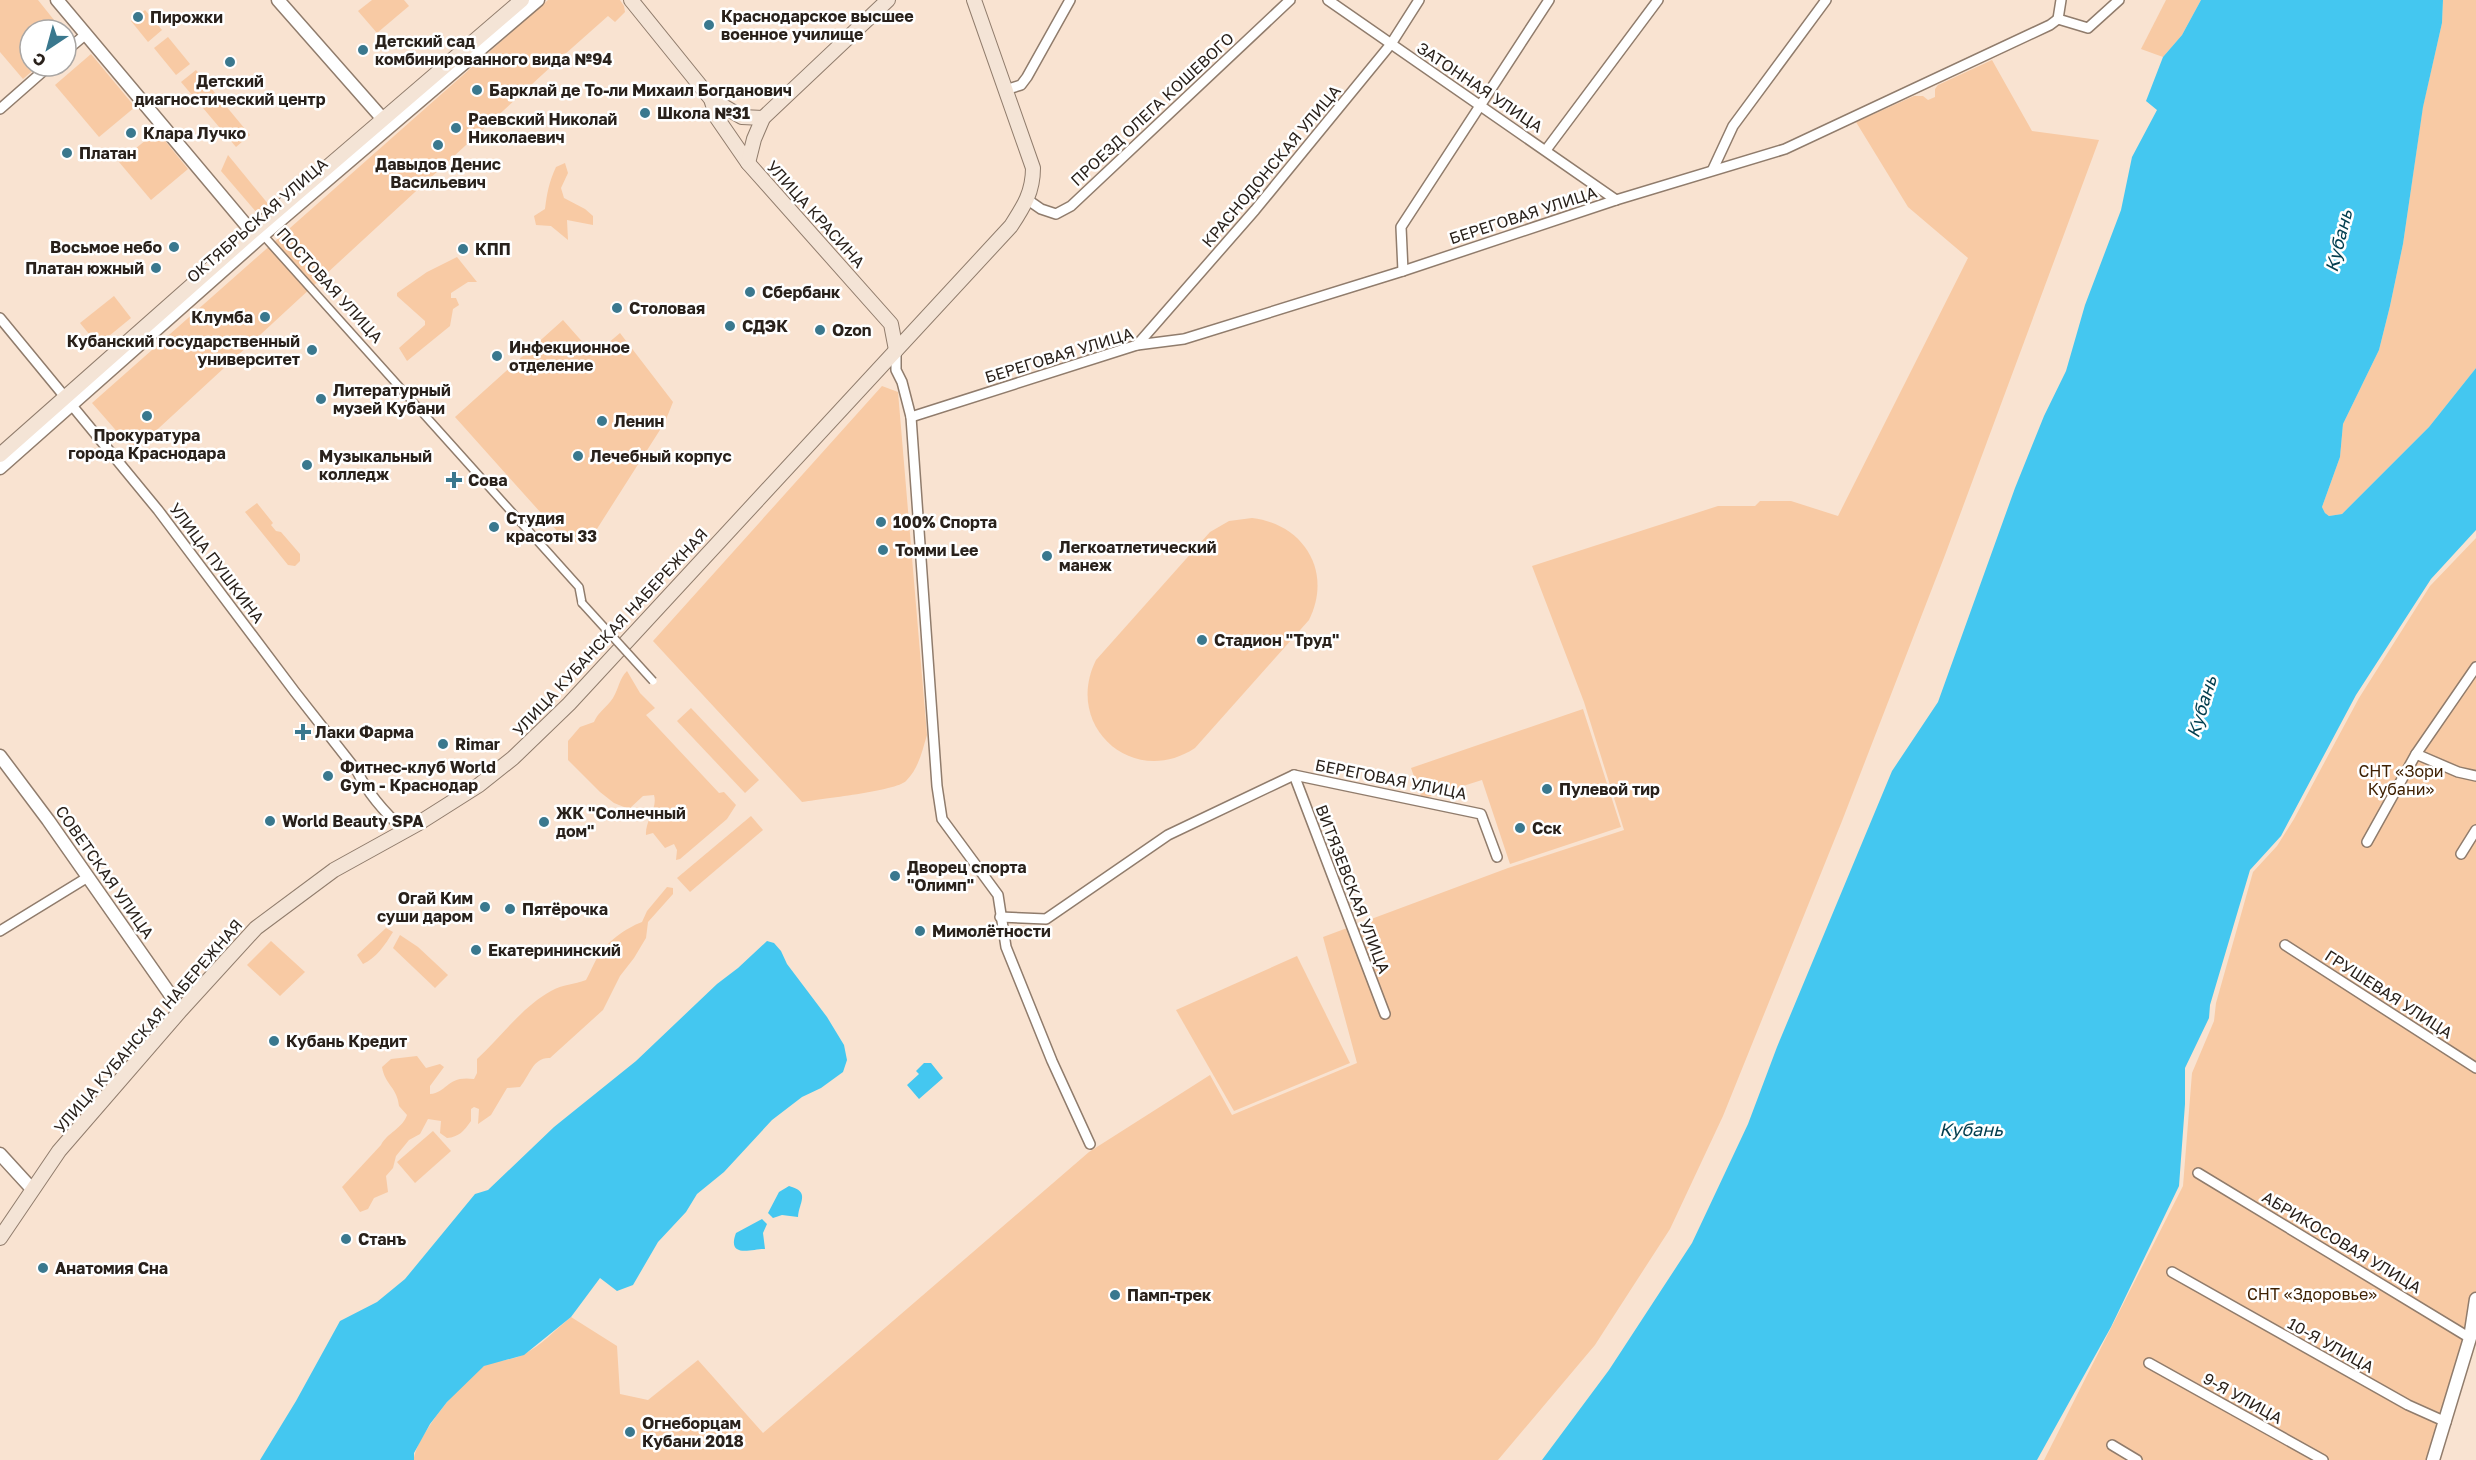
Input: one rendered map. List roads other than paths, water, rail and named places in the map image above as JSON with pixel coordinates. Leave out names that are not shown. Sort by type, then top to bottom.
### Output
[{"type":"main road","name":"ОКТЯБРЬСКАЯ УЛИЦА","points":[[0,455],[70,401],[522,0]]},
{"type":"main road","name":"УЛИЦА КРАСИНА","points":[[631,0],[711,99],[742,117],[763,118]]},
{"type":"main road","points":[[748,163],[753,139],[763,118],[888,0]]},
{"type":"main road","points":[[974,0],[1033,168],[1033,184],[1028,200]]},
{"type":"main road","name":"УЛИЦА КРАСИНА","points":[[711,99],[717,118],[748,163],[891,324],[896,350]]},
{"type":"main road","name":"УЛИЦА КУБАНСКАЯ НАБЕРЕЖНАЯ","points":[[0,1238],[59,1151],[234,951],[281,907],[334,870],[405,831],[479,785],[535,737],[569,704],[1011,226],[1028,200]]},
{"type":"street","name":"ПОСТОВАЯ УЛИЦА","points":[[57,0],[258,234],[579,587],[582,603],[653,681]]},
{"type":"street","name":"ПОСТОВАЯ УЛИЦА","points":[[65,0],[258,234]]},
{"type":"street","points":[[278,0],[386,123]]},
{"type":"street","name":"ОКТЯБРЬСКАЯ УЛИЦА","points":[[386,123],[538,0]]},
{"type":"street","points":[[1005,90],[1021,85],[1027,77],[1070,0]]},
{"type":"street","name":"ПРОЕЗД ОЛЕГА КОШЕВОГО","points":[[1028,200],[1056,214],[1071,206],[1290,0]]},
{"type":"street","name":"ЗАТОННАЯ УЛИЦА","points":[[1328,0],[1616,200]]},
{"type":"street","name":"КРАСНОДОНСКАЯ УЛИЦА","points":[[1137,345],[1256,210],[1391,44],[1419,0]]},
{"type":"street","points":[[1403,270],[1401,227],[1549,0]]},
{"type":"street","points":[[1546,150],[1658,0]]},
{"type":"street","points":[[1713,169],[1733,126],[1826,0]]},
{"type":"street","points":[[2061,0],[2058,19],[2088,28],[2119,0]]},
{"type":"street","name":"БЕРЕГОВАЯ УЛИЦА","points":[[911,417],[1137,345],[1184,339],[1713,169],[1785,149],[2050,25],[2058,19]]},
{"type":"street","points":[[78,41],[86,34]]},
{"type":"street","points":[[0,109],[35,78]]},
{"type":"street","name":"УЛИЦА ПУШКИНА","points":[[0,318],[158,510],[357,771],[363,783],[390,817],[405,831]]},
{"type":"street","points":[[896,350],[896,370],[902,382],[911,417],[938,800],[942,819],[998,895],[1006,947],[1052,1061],[1090,1144]]},
{"type":"street","name":"ОКТЯБРЬСКАЯ УЛИЦА","points":[[0,468],[70,401]]},
{"type":"street","points":[[2367,842],[2416,754],[2476,667]]},
{"type":"street","points":[[2416,754],[2476,777]]},
{"type":"street","name":"СОВЕТСКАЯ УЛИЦА","points":[[0,756],[181,1010]]},
{"type":"street","name":"БЕРЕГОВАЯ УЛИЦА","points":[[1000,917],[1046,919],[1168,835],[1294,775],[1481,814],[1497,857]]},
{"type":"street","name":"ВИТЯЗЕВСКАЯ УЛИЦА","points":[[1294,775],[1385,1014]]},
{"type":"street","points":[[2461,854],[2474,842],[2476,830]]},
{"type":"street","points":[[0,930],[88,877]]},
{"type":"street","name":"ГРУШЕВАЯ УЛИЦА","points":[[2285,945],[2476,1068]]},
{"type":"street","points":[[0,1154],[32,1189]]},
{"type":"street","name":"АБРИКОСОВАЯ УЛИЦА","points":[[2198,1173],[2470,1338]]},
{"type":"street","name":"10-Я УЛИЦА","points":[[2172,1272],[2408,1406],[2446,1422]]},
{"type":"street","points":[[2433,1460],[2470,1338],[2476,1299]]},
{"type":"street","name":"9-Я УЛИЦА","points":[[2149,1363],[2323,1460]]},
{"type":"street","points":[[2112,1445],[2137,1460]]},
{"type":"water","name":"Кубань","points":[[2201,0],[2443,0],[2442,23],[2423,107],[2403,244],[2390,306],[2379,350],[2343,424],[2340,457],[2322,507],[2329,516],[2342,514],[2429,427],[2476,368],[2476,530],[2431,579],[2356,695],[2281,836],[2250,870],[2210,1005],[2209,1018],[2185,1068],[2185,1104],[2179,1186],[2111,1327],[2037,1460],[1542,1460],[1609,1370],[1692,1243],[1748,1124],[1777,1047],[1892,771],[1938,702],[2015,488],[2044,416],[2066,371],[2085,305],[2121,210],[2132,157],[2157,110],[2146,101],[2163,57],[2182,35]]},
{"type":"water","points":[[767,941],[774,943],[781,951],[787,964],[827,1017],[844,1045],[847,1060],[843,1072],[821,1088],[802,1097],[772,1120],[724,1172],[697,1194],[686,1212],[658,1242],[633,1285],[617,1291],[600,1278],[571,1317],[524,1355],[484,1366],[447,1402],[430,1424],[414,1453],[414,1460],[260,1460],[340,1321],[377,1302],[405,1279],[475,1194],[488,1190],[554,1127],[636,1061],[717,984]]},
{"type":"water","points":[[924,1063],[931,1063],[943,1078],[919,1099],[907,1085],[919,1074],[916,1071]]},
{"type":"water","points":[[789,1186],[796,1188],[802,1194],[798,1217],[782,1215],[773,1218],[768,1213],[779,1192]]},
{"type":"water","points":[[762,1219],[767,1224],[763,1233],[765,1249],[738,1250],[734,1241],[736,1233]]},
{"type":"place","name":"Пирожки","points":[[138,17]]},
{"type":"place","name":"Краснодарское высшее военное училище","points":[[709,25]]},
{"type":"place","name":"Детский сад комбинированного вида №94","points":[[363,50]]},
{"type":"place","name":"Детский диагностический центр","points":[[230,62]]},
{"type":"place","name":"Барклай де То-ли Михаил Богданович","points":[[477,90]]},
{"type":"place","name":"Школа №31","points":[[645,113]]},
{"type":"place","name":"Раевский Николай Николаевич","points":[[456,128]]},
{"type":"place","name":"Клара Лучко","points":[[131,133]]},
{"type":"place","name":"Давыдов Денис Васильевич","points":[[438,145]]},
{"type":"place","name":"Платан","points":[[67,153]]},
{"type":"place","name":"Восьмое небо","points":[[174,247]]},
{"type":"place","name":"КПП","points":[[463,249]]},
{"type":"place","name":"Платан южный","points":[[156,268]]},
{"type":"place","name":"Сбербанк","points":[[750,292]]},
{"type":"place","name":"Столовая","points":[[617,308]]},
{"type":"place","name":"Клумба","points":[[265,317]]},
{"type":"place","name":"СДЭК","points":[[730,326]]},
{"type":"place","name":"Ozon","points":[[820,330]]},
{"type":"place","name":"Кубанский государственный университет","points":[[312,350]]},
{"type":"place","name":"Инфекционное отделение","points":[[497,356]]},
{"type":"place","name":"Литературный музей Кубани","points":[[321,399]]},
{"type":"place","name":"Прокуратура города Краснодара","points":[[147,416]]},
{"type":"place","name":"Ленин","points":[[602,421]]},
{"type":"place","name":"Лечебный корпус","points":[[578,456]]},
{"type":"place","name":"Музыкальный колледж","points":[[307,465]]},
{"type":"place","name":"Сова","points":[[454,480]]},
{"type":"place","name":"100% Спорта","points":[[881,522]]},
{"type":"place","name":"Студия красоты 33","points":[[494,527]]},
{"type":"place","name":"Томми Lee","points":[[883,550]]},
{"type":"place","name":"Легкоатлетический манеж","points":[[1047,556]]},
{"type":"place","name":"Стадион \"Труд\"","points":[[1202,640]]},
{"type":"place","name":"Лаки Фарма","points":[[303,732]]},
{"type":"place","name":"Rimar","points":[[443,744]]},
{"type":"place","name":"Фитнес-клуб World Gym - Краснодар","points":[[328,776]]},
{"type":"place","name":"Пулевой тир","points":[[1547,789]]},
{"type":"place","name":"World Beauty SPA","points":[[270,821]]},
{"type":"place","name":"ЖК \"Солнечный дом\"","points":[[544,822]]},
{"type":"place","name":"Сск","points":[[1520,828]]},
{"type":"place","name":"Дворец спорта \"Олимп\"","points":[[895,876]]},
{"type":"place","name":"Огай Ким суши даром","points":[[485,907]]},
{"type":"place","name":"Пятёрочка","points":[[510,909]]},
{"type":"place","name":"Мимолётности","points":[[920,931]]},
{"type":"place","name":"Екатерининский","points":[[476,950]]},
{"type":"place","name":"Кубань Кредит","points":[[274,1041]]},
{"type":"place","name":"Станъ","points":[[346,1239]]},
{"type":"place","name":"Анатомия Сна","points":[[43,1268]]},
{"type":"place","name":"Памп-трек","points":[[1115,1295]]},
{"type":"place","name":"Огнеборцам Кубани 2018","points":[[630,1432]]},
{"type":"park label","name":"СНТ «Зори Кубани»","points":[[2401,780]]},
{"type":"park label","name":"СНТ «Здоровье»","points":[[2312,1294]]}]
